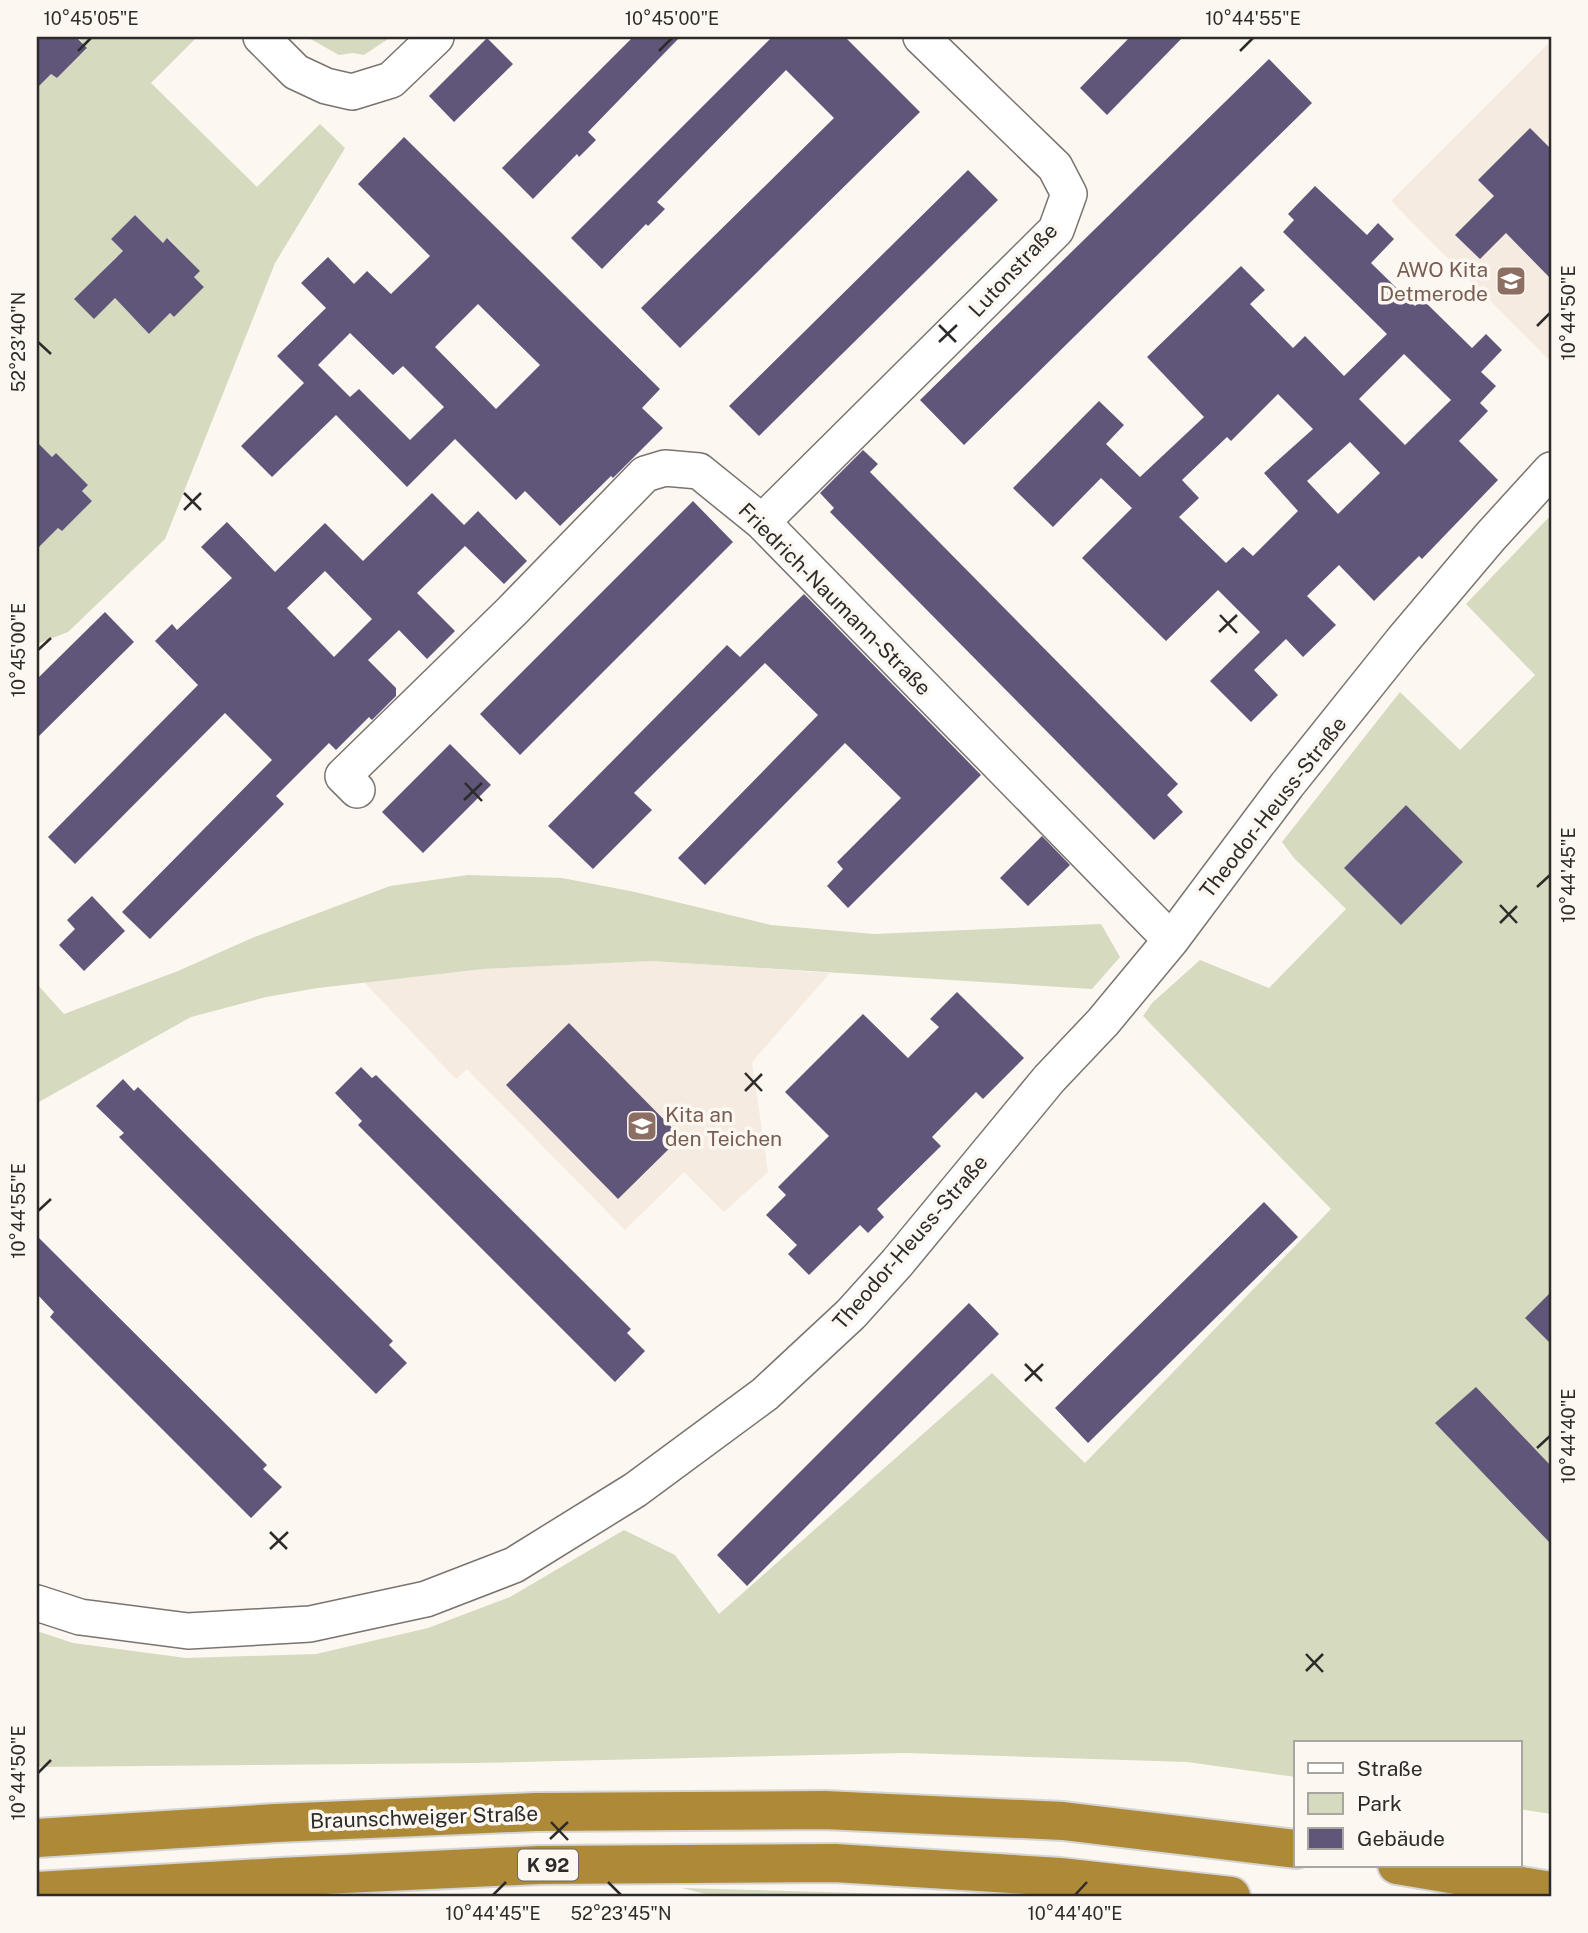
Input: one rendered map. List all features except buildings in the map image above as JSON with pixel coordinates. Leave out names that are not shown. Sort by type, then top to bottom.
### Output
[{"type":"highway","name":"Braunschweiger Straße","points":[[37,1838],[276,1823],[536,1812],[824,1810],[1063,1821],[1294,1849]]},
{"type":"highway","name":"K 92","points":[[37,1891],[539,1865],[835,1863],[1060,1877],[1231,1896]]},
{"type":"highway","points":[[1409,1867],[1551,1891]]},
{"type":"street","points":[[261,37],[296,72],[326,86],[352,92],[391,80],[436,37]]},
{"type":"street","name":"Lutonstraße","points":[[762,522],[1056,230],[1069,194],[1055,167],[920,37]]},
{"type":"street","name":"Friedrich-Naumann-Straße","points":[[357,790],[343,776],[512,611],[645,474],[665,468],[699,471],[762,522],[1171,940]]},
{"type":"street","name":"Theodor-Heuss-Straße","points":[[37,1603],[79,1617],[188,1631],[310,1624],[426,1599],[514,1565],[635,1490],[754,1402],[851,1314],[897,1263],[1049,1079],[1103,1022],[1171,940],[1287,785],[1402,640],[1551,470]]},
{"type":"shaded area","name":"AWO Kita Detmerode","points":[[1551,41],[1551,362],[1391,201]]},
{"type":"shaded area","name":"Kita an den Teichen","points":[[652,961],[830,973],[752,1062],[768,1172],[724,1212],[684,1172],[625,1230],[467,1069],[456,1079],[364,982],[483,969]]},
{"type":"green space","points":[[78,37],[197,37],[151,83],[257,187],[320,124],[345,148],[275,263],[165,539],[68,632],[37,644],[37,546],[58,528],[62,531],[92,501],[82,491],[88,485],[56,453],[52,457],[37,442],[37,88],[51,74],[57,78],[87,49]],"holes":[[[135,215],[163,243],[168,238],[200,271],[194,277],[204,287],[174,317],[170,313],[149,334],[115,298],[75,299],[117,256],[134,262],[111,239]]]},
{"type":"green space","points":[[307,37],[391,37],[364,55],[339,55]]},
{"type":"green space","points":[[1551,515],[1551,1814],[1522,1809],[1522,1741],[1294,1741],[1294,1777],[1187,1762],[905,1753],[475,1763],[37,1767],[37,1631],[73,1643],[186,1658],[316,1654],[428,1628],[510,1597],[624,1530],[675,1555],[719,1614],[992,1373],[1085,1463],[1331,1209],[1143,1016],[1152,1003],[1200,960],[1269,988],[1346,909],[1294,858],[1282,842],[1400,692],[1460,750],[1535,675],[1466,604]],"holes":[[[1406,805],[1463,862],[1401,924],[1344,868]]]},
{"type":"green space","points":[[468,875],[562,878],[635,892],[771,925],[874,934],[1101,924],[1120,957],[1092,989],[652,961],[483,969],[318,988],[266,997],[191,1017],[37,1103],[37,984],[64,1014],[390,886]]},
{"type":"green space","points":[[682,1888],[964,1896],[713,1896]]},
{"type":"place","name":"AWO Kita Detmerode","points":[[1511,281]]},
{"type":"place","name":"Kita an den Teichen","points":[[642,1126]]}]
